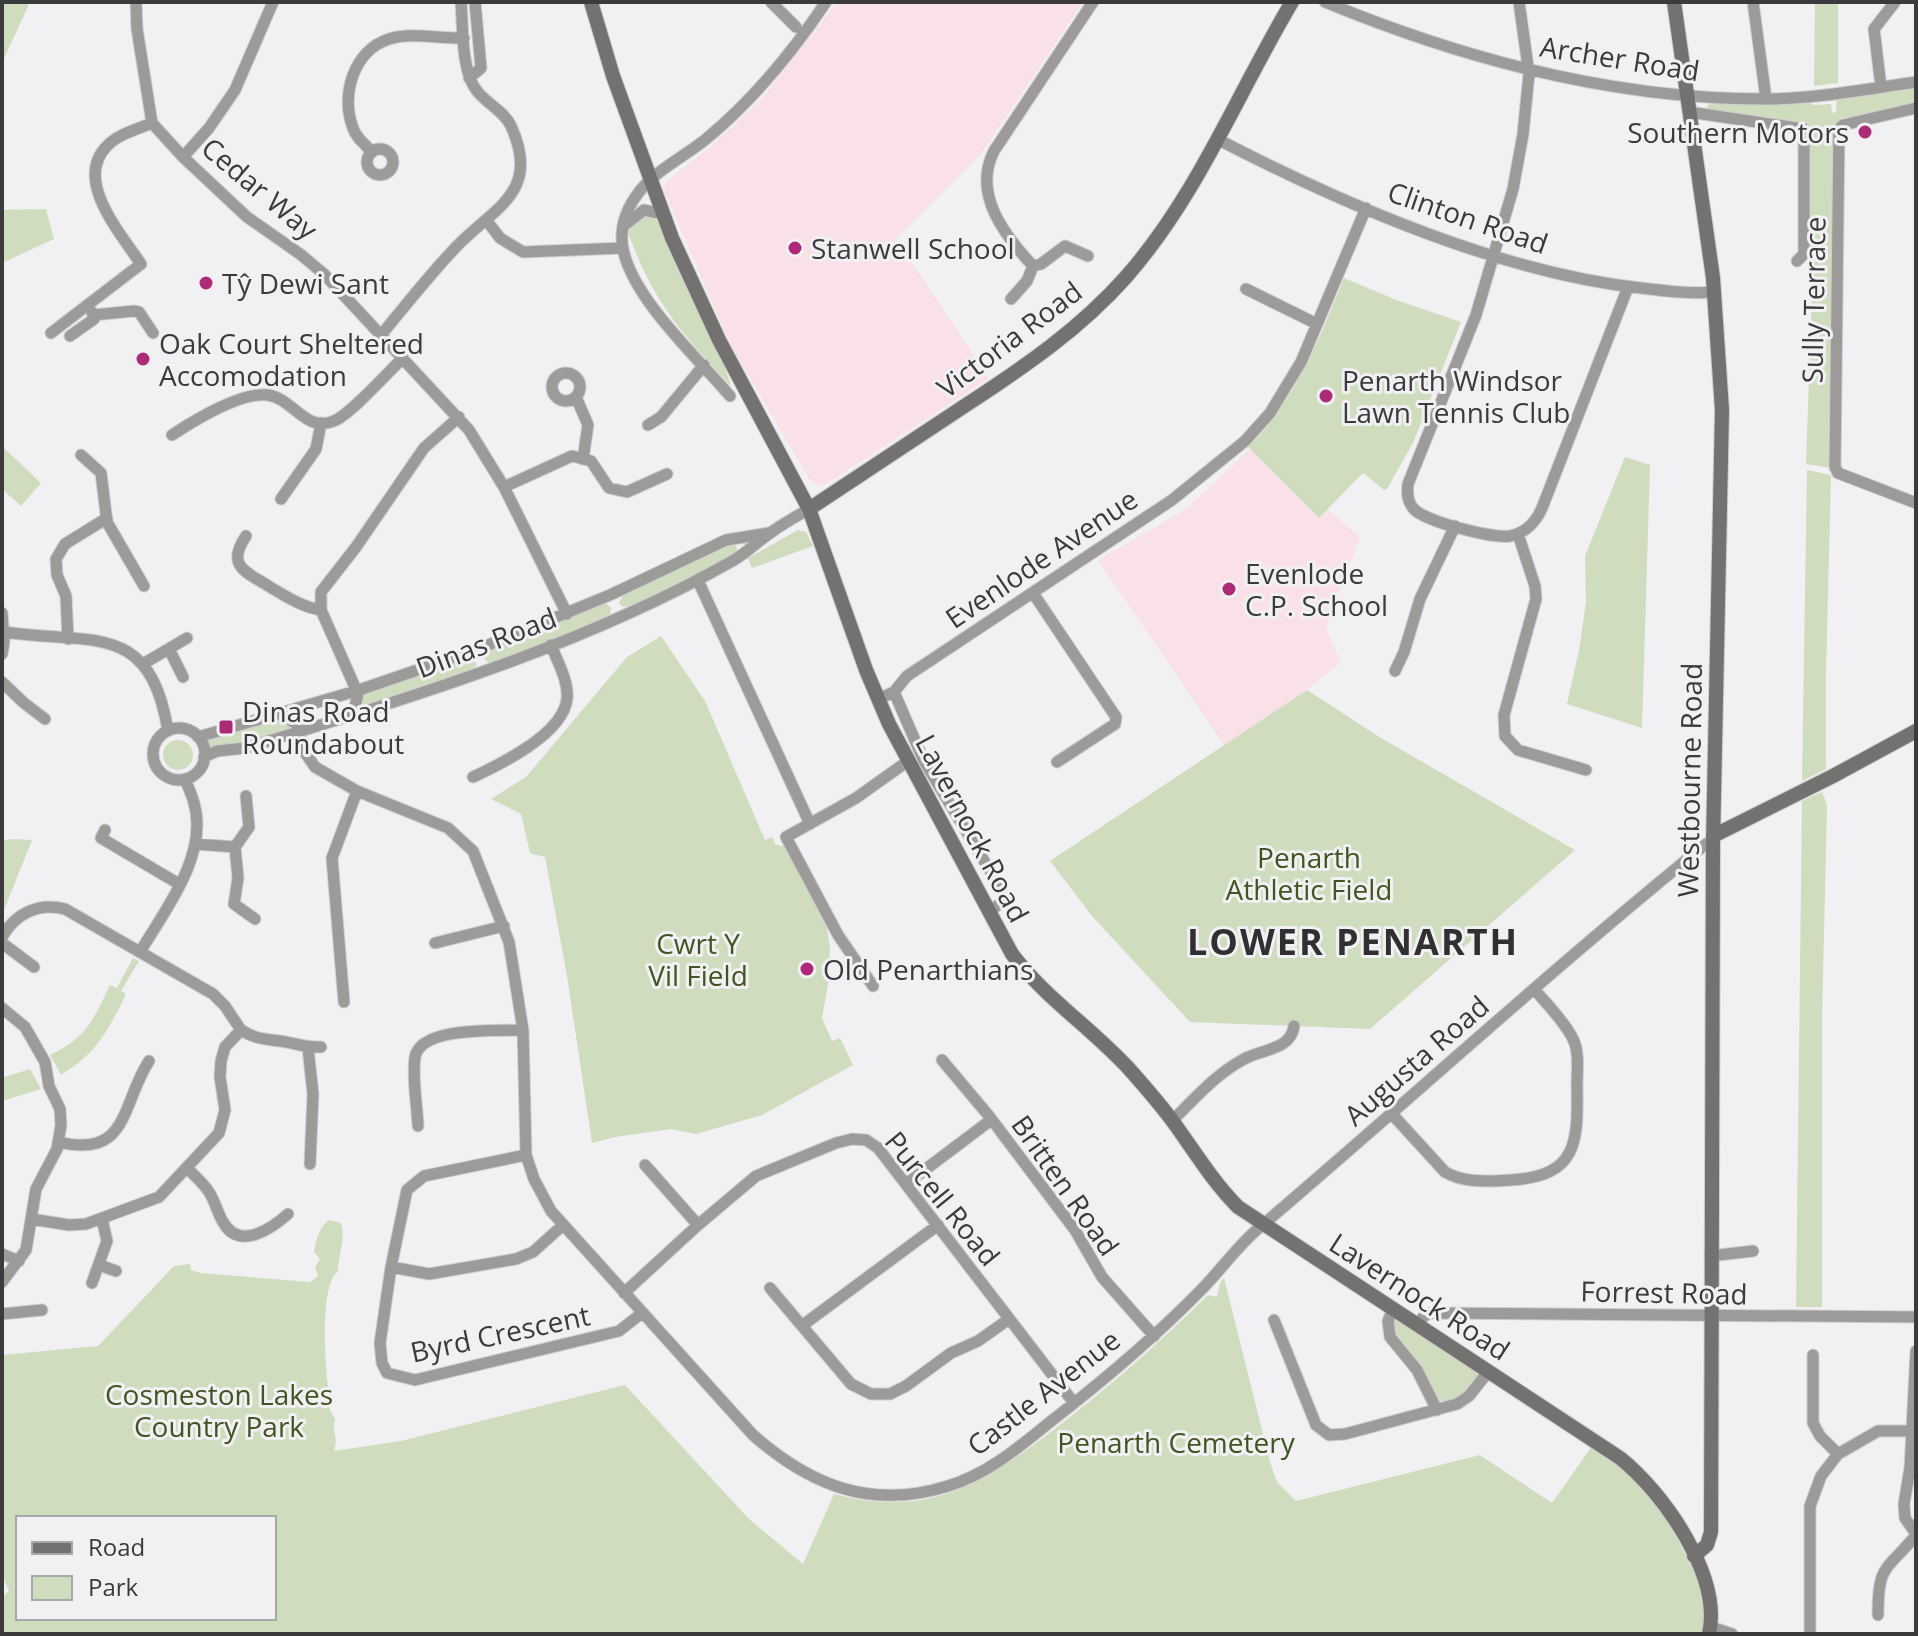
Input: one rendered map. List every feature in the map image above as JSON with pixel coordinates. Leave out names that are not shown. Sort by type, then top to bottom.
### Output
[{"type":"street","points":[[51,333],[90,310],[141,264],[100,201],[95,177],[97,164],[108,144],[152,123],[136,2]]},
{"type":"street","points":[[183,157],[209,128],[235,90],[273,2]]},
{"type":"street","points":[[381,335],[458,246],[501,208],[515,188],[521,159],[510,124],[478,92],[469,78],[461,2]]},
{"type":"street","points":[[469,78],[481,68],[475,2]]},
{"type":"street","name":"Lavernock Road","points":[[591,2],[613,76],[663,214],[719,340],[809,509],[878,699],[1012,954],[1035,983],[1120,1059],[1238,1207],[1620,1458],[1641,1476],[1665,1505],[1694,1556],[1711,1599],[1710,1631]]},
{"type":"street","points":[[771,2],[796,27]]},
{"type":"street","points":[[730,396],[644,294],[623,248],[622,229],[629,206],[651,179],[705,140],[752,98],[826,2]]},
{"type":"street","points":[[1033,266],[994,217],[989,198],[989,161],[1093,2]]},
{"type":"street","name":"Victoria Road","points":[[809,509],[1028,364],[1092,312],[1161,232],[1219,140],[1292,2]]},
{"type":"street","name":"Archer Road","points":[[1325,2],[1416,37],[1528,68],[1620,87],[1687,95],[1766,99],[1810,97],[1916,82]]},
{"type":"street","points":[[1519,2],[1528,68],[1520,154],[1495,255],[1471,329],[1407,489],[1409,501],[1416,512],[1494,536],[1518,534],[1532,524],[1540,514],[1628,287]]},
{"type":"street","name":"Westbourne Road","points":[[1674,2],[1714,292],[1722,436],[1713,840],[1711,1532],[1707,1545],[1694,1556]]},
{"type":"street","points":[[1753,2],[1766,99]]},
{"type":"street","points":[[1881,87],[1874,29],[1895,2]]},
{"type":"street","points":[[372,152],[357,137],[350,117],[349,87],[362,59],[383,42],[395,38],[464,38]]},
{"type":"street","name":"Sully Terrace","points":[[1916,108],[1843,125],[1839,129],[1836,472],[1916,503]]},
{"type":"street","points":[[1689,112],[1798,126],[1806,132],[1804,254],[1797,261]]},
{"type":"street","name":"Cedar Way","points":[[152,123],[247,217],[324,274],[459,417],[504,487],[567,614]]},
{"type":"street","name":"Clinton Road","points":[[1219,140],[1366,208],[1495,255],[1561,274],[1628,287],[1714,292]]},
{"type":"street","name":"Evenlode Avenue","points":[[878,699],[894,692],[907,676],[1162,507],[1230,455],[1258,427],[1279,400],[1301,362],[1366,208]]},
{"type":"street","points":[[622,229],[644,210],[663,214]]},
{"type":"street","points":[[487,221],[507,244],[523,252],[623,248]]},
{"type":"street","points":[[1033,266],[1041,264],[1065,246],[1088,256]]},
{"type":"street","points":[[1011,299],[1027,281],[1033,266]]},
{"type":"street","points":[[1246,289],[1317,324]]},
{"type":"street","points":[[90,310],[139,312],[153,333]]},
{"type":"street","points":[[70,336],[94,319],[90,310]]},
{"type":"street","points":[[172,435],[253,395],[277,397],[302,417],[321,423],[335,421],[403,358]]},
{"type":"street","points":[[648,425],[661,417],[704,365]]},
{"type":"street","points":[[576,397],[588,425],[583,459]]},
{"type":"street","points":[[353,715],[357,704],[356,691],[321,610],[321,592],[424,448],[459,417]]},
{"type":"street","points":[[281,499],[316,449],[321,423]]},
{"type":"street","points":[[81,455],[101,473],[107,518],[144,586]]},
{"type":"street","points":[[504,487],[572,456],[591,461],[609,488],[627,492],[667,474]]},
{"type":"street","name":"Dinas Road","points":[[204,757],[217,751],[246,748],[353,715],[551,645],[620,616],[745,553],[769,533],[809,509]]},
{"type":"street","points":[[68,639],[66,596],[57,575],[56,559],[65,544],[107,518]]},
{"type":"street","points":[[1395,671],[1420,599],[1455,526]]},
{"type":"street","name":"Dinas Road","points":[[198,737],[356,691],[476,650],[567,614],[736,537],[769,533]]},
{"type":"street","points":[[1518,534],[1535,586],[1536,599],[1504,715],[1505,736],[1518,750],[1586,770]]},
{"type":"street","points":[[246,536],[237,555],[248,577],[307,608],[321,610]]},
{"type":"street","points":[[736,537],[745,553]]},
{"type":"street","points":[[700,585],[810,824]]},
{"type":"street","points":[[1033,593],[1116,717],[1115,724],[1057,762]]},
{"type":"street","points":[[610,595],[620,616]]},
{"type":"street","points":[[2,613],[2,654]]},
{"type":"street","points":[[4,632],[118,645],[143,664],[156,683],[162,697],[168,731]]},
{"type":"street","points":[[143,664],[187,638]]},
{"type":"street","points":[[473,777],[501,765],[522,751],[562,712],[567,691],[551,645]]},
{"type":"street","points":[[169,649],[183,677]]},
{"type":"street","points":[[476,650],[484,671]]},
{"type":"street","points":[[2,682],[45,719]]},
{"type":"street","points":[[894,692],[924,761],[1007,899],[988,912]]},
{"type":"street","points":[[281,714],[293,719],[306,754],[315,767],[357,791],[448,828],[473,851],[504,926],[520,997],[526,1155]]},
{"type":"street","points":[[186,729],[202,743],[204,757],[198,772],[185,779],[170,779],[154,763],[155,742],[168,731],[186,729]]},
{"type":"street","points":[[1713,840],[1916,731]]},
{"type":"street","points":[[873,986],[838,935],[786,837],[856,798],[908,761]]},
{"type":"street","points":[[140,952],[189,865],[195,844],[197,826],[194,803],[185,779]]},
{"type":"street","points":[[344,1002],[332,858],[357,791]]},
{"type":"street","points":[[246,796],[249,827],[235,847],[238,878],[234,904],[255,919]]},
{"type":"street","points":[[105,830],[101,838],[179,884]]},
{"type":"street","name":"Augusta Road","points":[[1264,1224],[1534,989],[1713,840]]},
{"type":"street","points":[[195,844],[235,847]]},
{"type":"street","points":[[34,967],[2,940],[10,925],[25,913],[50,906],[65,909],[213,994],[241,1030],[255,1038],[314,1047],[310,1164]]},
{"type":"street","points":[[435,943],[504,926]]},
{"type":"street","points":[[1391,1113],[1445,1172],[1454,1177],[1476,1181],[1526,1179],[1555,1169],[1571,1152],[1578,1125],[1576,1051],[1571,1034],[1534,989]]},
{"type":"street","points":[[2,1008],[25,1027],[45,1062],[49,1086],[60,1109],[59,1142],[36,1189],[28,1244],[2,1282]]},
{"type":"street","points":[[1172,1121],[1233,1065],[1253,1054],[1283,1045],[1290,1038],[1294,1026]]},
{"type":"street","points":[[31,1219],[77,1225],[154,1200],[214,1141],[223,1125],[225,1110],[221,1061],[225,1047],[241,1030]]},
{"type":"street","points":[[418,1126],[415,1058],[421,1046],[432,1038],[451,1034],[523,1030]]},
{"type":"street","name":"Britten Road","points":[[942,1060],[1079,1235],[1102,1277],[1154,1336]]},
{"type":"street","points":[[59,1142],[89,1145],[114,1133],[125,1120],[137,1079],[149,1061]]},
{"type":"street","points":[[906,1184],[991,1120]]},
{"type":"street","name":"Purcell Road","points":[[624,1293],[756,1176],[836,1143],[866,1140],[873,1144],[906,1184],[1074,1403]]},
{"type":"street","name":"Castle Avenue","points":[[526,1155],[543,1197],[563,1225],[741,1423],[770,1449],[811,1476],[862,1494],[924,1492],[970,1478],[997,1463],[1154,1336],[1264,1224]]},
{"type":"street","name":"Byrd Crescent","points":[[526,1155],[424,1176],[412,1184],[405,1197],[380,1343],[382,1363],[387,1373],[415,1380],[619,1331],[642,1313]]},
{"type":"street","points":[[645,1165],[698,1225]]},
{"type":"street","points":[[188,1169],[208,1190],[222,1221],[232,1232],[248,1236],[266,1232],[288,1214]]},
{"type":"street","points":[[92,1283],[108,1237],[102,1219]]},
{"type":"street","points":[[391,1267],[429,1274],[516,1259],[533,1252],[563,1225]]},
{"type":"street","points":[[803,1325],[938,1225]]},
{"type":"street","points":[[1710,1256],[1753,1251]]},
{"type":"street","points":[[2,1254],[19,1261]]},
{"type":"street","points":[[99,1265],[116,1271]]},
{"type":"street","points":[[770,1288],[851,1384],[866,1393],[883,1394],[906,1386],[951,1353],[978,1341],[1009,1319]]},
{"type":"street","points":[[1393,1309],[1388,1321],[1390,1337],[1417,1370],[1437,1410]]},
{"type":"street","points":[[2,1314],[42,1310]]},
{"type":"street","name":"Forrest Road","points":[[1417,1325],[1431,1313],[1916,1317]]},
{"type":"street","points":[[1274,1320],[1316,1425],[1323,1432],[1336,1436],[1464,1400],[1488,1372]]},
{"type":"street","points":[[1878,1615],[1881,1574],[1916,1534],[1905,1518],[1904,1504],[1910,1468],[1916,1351]]},
{"type":"street","points":[[1813,1355],[1813,1423],[1820,1436],[1838,1454]]},
{"type":"street","points":[[1810,1634],[1810,1506],[1821,1476],[1838,1454],[1878,1431],[1912,1431]]},
{"type":"street","points":[[1710,1631],[1732,1634]]},
{"type":"shaded area","name":"Stanwell School","points":[[837,2],[1083,2],[980,155],[896,239],[989,378],[823,486],[811,482],[730,344],[663,188],[666,182],[759,102]]},
{"type":"shaded area","name":"Evenlode C.P. School","points":[[1250,449],[1318,517],[1327,509],[1360,537],[1326,629],[1341,662],[1307,690],[1224,745],[1098,560],[1185,510]]},
{"type":"green space","points":[[2,2],[30,2],[2,63]]},
{"type":"green space","points":[[1815,2],[1838,2],[1838,83],[1814,86]]},
{"type":"green space","points":[[1916,84],[1916,104],[1891,107],[1887,113],[1841,118],[1830,468],[1806,464],[1813,264],[1809,260],[1810,160],[1803,154],[1799,133],[1707,113],[1707,106],[1712,102],[1807,101],[1814,105],[1831,104],[1832,113],[1836,112],[1837,98]]},
{"type":"green space","points":[[46,209],[54,239],[2,263],[2,210]]},
{"type":"green space","points":[[654,217],[662,227],[722,357],[731,386],[683,333],[647,278],[628,232],[638,219]]},
{"type":"green space","points":[[1344,278],[1461,322],[1413,443],[1387,489],[1384,490],[1363,473],[1319,518],[1248,447],[1280,409],[1305,368]]},
{"type":"green space","points":[[2,446],[41,483],[21,506],[2,489]]},
{"type":"green space","points":[[1625,457],[1650,465],[1642,728],[1567,704],[1586,602],[1585,556]]},
{"type":"green space","points":[[1807,470],[1831,475],[1826,769],[1802,781]]},
{"type":"green space","points":[[798,530],[806,532],[813,546],[752,568],[748,558]]},
{"type":"green space","points":[[732,542],[737,547],[736,554],[631,606],[623,607],[619,603],[623,594]]},
{"type":"green space","points":[[603,603],[611,608],[606,618],[490,664],[484,659],[486,651]]},
{"type":"green space","name":"Cwrt Y Vil Field","points":[[661,636],[705,701],[765,840],[772,837],[776,845],[786,846],[825,918],[830,948],[822,1018],[832,1041],[840,1038],[853,1065],[762,1115],[696,1134],[671,1129],[592,1143],[567,976],[545,857],[530,853],[521,814],[491,799],[526,777],[627,657]]},
{"type":"green space","points":[[470,657],[477,664],[473,671],[360,708],[361,694]]},
{"type":"green space","name":"Penarth Athletic Field","points":[[1307,690],[1381,738],[1575,850],[1370,1029],[1190,1022],[1092,916],[1050,861]]},
{"type":"green space","points":[[279,719],[296,728],[257,741],[210,748],[207,740]]},
{"type":"green space","points":[[178,740],[189,744],[193,755],[189,766],[178,770],[167,766],[163,755],[167,744]]},
{"type":"green space","points":[[1822,792],[1827,805],[1822,1020],[1822,1307],[1796,1307],[1802,801]]},
{"type":"green space","points":[[2,840],[32,840],[2,915]]},
{"type":"green space","points":[[133,958],[139,961],[121,991],[126,994],[107,1030],[84,1058],[61,1075],[50,1055],[88,1027],[110,985],[117,988]]},
{"type":"green space","points":[[30,1069],[41,1089],[2,1101],[2,1078]]},
{"type":"green space","points":[[329,1220],[341,1223],[343,1235],[338,1271],[328,1291],[325,1322],[330,1410],[335,1419],[334,1451],[401,1441],[625,1385],[749,1519],[803,1564],[834,1494],[860,1500],[915,1501],[957,1490],[986,1476],[1093,1399],[1208,1295],[1217,1297],[1224,1278],[1270,1462],[1277,1482],[1296,1501],[1480,1455],[1552,1503],[1592,1446],[1622,1467],[1659,1508],[1675,1534],[1705,1593],[1704,1634],[2,1634],[2,1597],[9,1591],[2,1575],[2,1355],[98,1346],[174,1266],[190,1264],[191,1270],[201,1273],[310,1282],[318,1276],[315,1268],[320,1259],[314,1252],[318,1234]]},
{"type":"green space","points":[[1396,1318],[1477,1370],[1479,1376],[1467,1393],[1447,1404],[1437,1399],[1394,1336],[1392,1325]]},
{"type":"place","name":"Southern Motors","points":[[1865,132]]},
{"type":"place","name":"Stanwell School","points":[[795,248]]},
{"type":"place","name":"Tŷ Dewi Sant","points":[[206,283]]},
{"type":"place","name":"Oak Court Sheltered Accomodation","points":[[143,359]]},
{"type":"place","name":"Penarth Windsor Lawn Tennis Club","points":[[1326,396]]},
{"type":"place","name":"Evenlode C.P. School","points":[[1229,589]]},
{"type":"place","name":"Dinas Road Roundabout","points":[[226,727]]},
{"type":"place","name":"Old Penarthians","points":[[807,969]]},
{"type":"district","name":"LOWER PENARTH","points":[[1353,941]]},
{"type":"park label","name":"Cosmeston Lakes Country Park","points":[[219,1410]]},
{"type":"park label","name":"Penarth Cemetery","points":[[1176,1442]]}]
